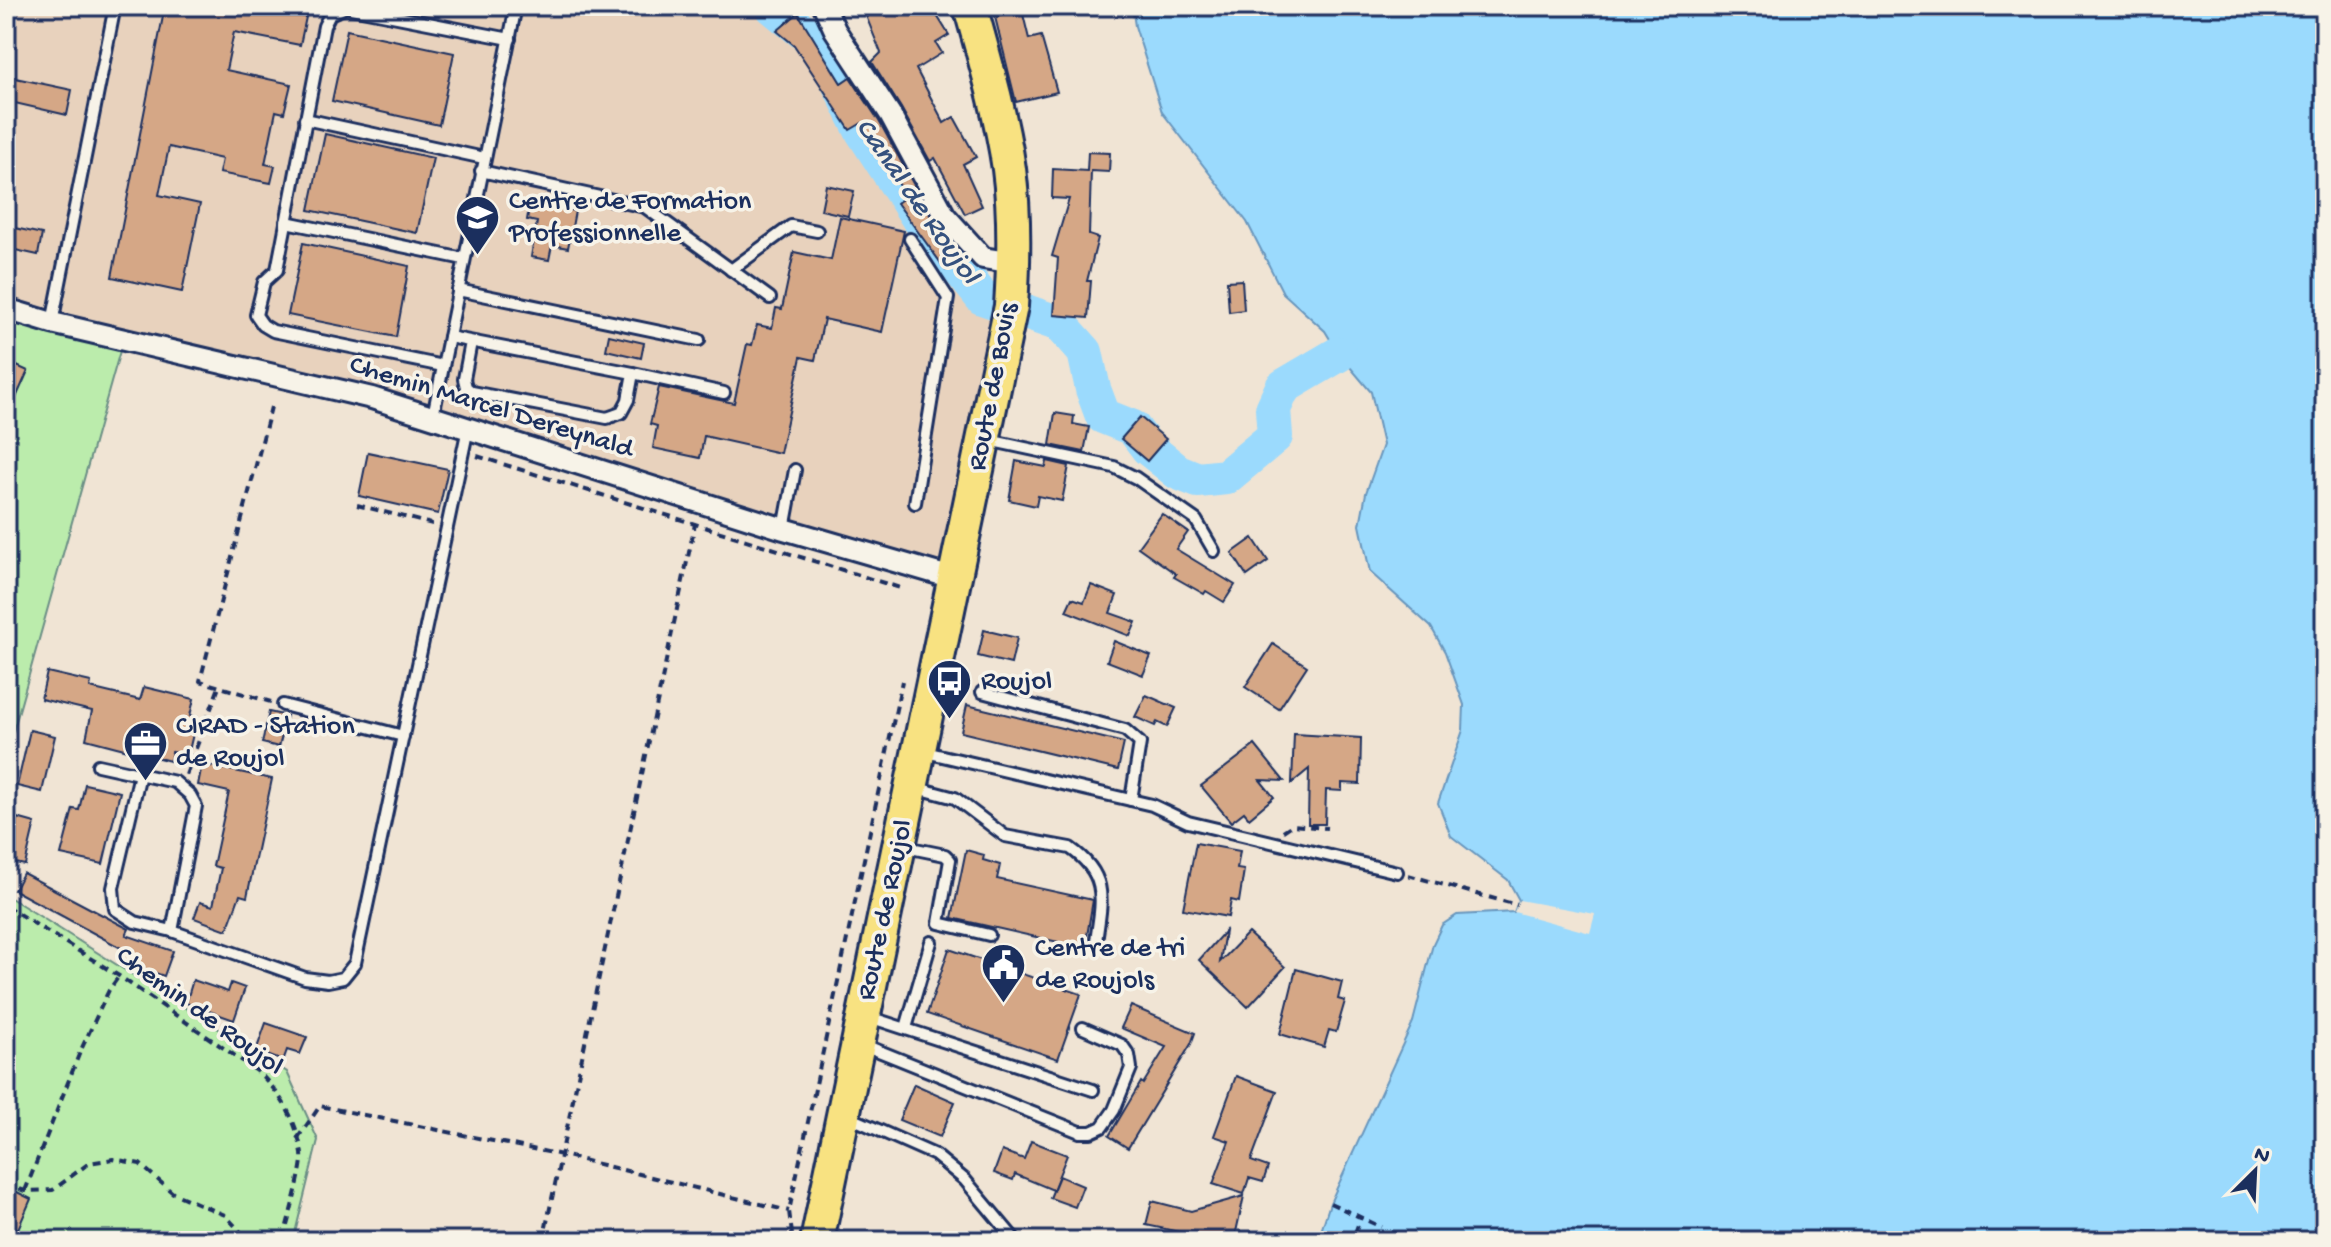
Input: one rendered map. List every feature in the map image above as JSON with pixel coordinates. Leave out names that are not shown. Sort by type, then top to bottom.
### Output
[{"type":"main road","name":"Route de Bovis","points":[[956,579],[1011,306],[1014,263],[1009,171],[995,96],[970,6]]},
{"type":"main road","name":"Route de Roujol","points":[[817,1241],[956,579]]},
{"type":"street","points":[[824,6],[835,30],[890,114],[945,216],[983,258],[1014,263]]},
{"type":"street","name":"Chemin Marcel Dereynald","points":[[6,309],[52,323],[372,398],[784,529],[956,579]]},
{"type":"lane","points":[[52,323],[115,6]]},
{"type":"lane","points":[[433,416],[516,6]]},
{"type":"lane","points":[[443,366],[273,331],[263,325],[256,315],[264,282],[277,270],[324,26],[330,14],[346,7],[510,39]]},
{"type":"lane","points":[[305,119],[484,158]]},
{"type":"lane","points":[[481,171],[645,207],[770,298]]},
{"type":"lane","points":[[286,222],[464,259]]},
{"type":"lane","points":[[731,270],[791,226],[817,231]]},
{"type":"lane","points":[[910,239],[948,298],[915,503]]},
{"type":"lane","points":[[458,290],[699,340]]},
{"type":"lane","points":[[449,337],[724,393]]},
{"type":"lane","points":[[471,342],[464,379],[466,387],[472,392],[607,418],[621,413],[628,400],[633,373]]},
{"type":"lane","points":[[140,774],[113,888],[115,909],[135,922],[172,931],[305,978],[328,981],[343,978],[355,963],[468,428]]},
{"type":"lane","points":[[984,439],[1114,467],[1136,478],[1196,520],[1214,551]]},
{"type":"lane","points":[[784,529],[795,470]]},
{"type":"lane","points":[[982,692],[1125,730],[1134,736],[1140,743],[1131,800]]},
{"type":"lane","points":[[283,705],[403,736]]},
{"type":"lane","points":[[919,750],[1152,805],[1188,822],[1397,872]]},
{"type":"lane","points":[[98,765],[175,782],[190,795],[196,806],[172,931]]},
{"type":"lane","points":[[912,786],[955,798],[1005,836],[1070,848],[1078,853],[1095,872],[1102,888],[1096,941]]},
{"type":"lane","points":[[899,846],[945,855],[950,860],[939,923],[989,935]]},
{"type":"lane","points":[[906,1028],[931,942]]},
{"type":"lane","points":[[861,1029],[906,1028],[1093,1090]]},
{"type":"lane","points":[[861,1029],[1080,1132],[1091,1132],[1102,1127],[1114,1110],[1131,1068],[1129,1055],[1122,1045],[1083,1028]]},
{"type":"lane","points":[[843,1115],[935,1155],[965,1180],[1016,1241]]},
{"type":"path","points":[[271,407],[200,681],[283,705]]},
{"type":"path","points":[[463,452],[900,588]]},
{"type":"path","points":[[357,505],[447,528]]},
{"type":"path","points":[[543,1241],[695,524]]},
{"type":"path","points":[[791,1241],[789,1211],[902,681]]},
{"type":"path","points":[[182,788],[219,687]]},
{"type":"path","points":[[1277,843],[1279,834],[1292,825],[1327,828]]},
{"type":"path","points":[[1397,872],[1517,905]]},
{"type":"path","name":"Chemin de Roujol","points":[[6,906],[119,976],[257,1071],[271,1084],[286,1103],[302,1156],[283,1241]]},
{"type":"path","points":[[25,1191],[80,1052],[109,990],[119,976]]},
{"type":"path","points":[[297,1139],[320,1106],[562,1155],[789,1211]]},
{"type":"path","points":[[6,1184],[25,1191],[53,1190],[89,1163],[113,1159],[140,1164],[173,1193],[225,1215],[249,1241]]},
{"type":"path","points":[[1330,1203],[1381,1227]]},
{"type":"path","points":[[1355,1233],[1361,1217]]},
{"type":"shaded area","name":"Centre de Formation Professionnelle","points":[[6,6],[772,6],[821,46],[862,130],[918,217],[981,296],[998,304],[956,579],[468,428],[6,309]]},
{"type":"green space","points":[[6,309],[123,340],[6,757]]},
{"type":"green space","points":[[6,895],[287,1072],[318,1140],[293,1241],[6,1241]]},
{"type":"water","points":[[1132,6],[2325,6],[2325,1241],[1318,1241],[1330,1203],[1413,1022],[1433,944],[1442,925],[1457,915],[1514,912],[1519,900],[1508,880],[1451,836],[1438,803],[1463,730],[1464,705],[1445,652],[1431,627],[1370,572],[1360,525],[1366,493],[1383,445],[1371,392],[1339,354],[1325,331],[1283,293],[1247,222],[1162,112],[1135,26]]},
{"type":"pier","points":[[1519,900],[1595,914],[1590,933],[1514,912]]},
{"type":"building","points":[[165,6],[254,6],[306,17],[300,45],[234,32],[226,70],[291,84],[284,113],[276,111],[265,164],[275,166],[271,183],[219,173],[222,159],[169,147],[159,195],[200,204],[182,292],[112,277]]},
{"type":"building","points":[[862,6],[931,6],[949,35],[936,43],[942,53],[916,69],[944,123],[954,117],[976,157],[963,164],[982,206],[965,214],[935,158],[930,161],[872,62],[881,53]]},
{"type":"building","points":[[1022,10],[1029,39],[1041,36],[1057,92],[1016,102],[995,17]]},
{"type":"building","points":[[798,13],[841,83],[850,77],[879,121],[934,222],[962,257],[946,270],[897,203],[906,196],[862,123],[850,130],[794,45],[777,31]]},
{"type":"building","points":[[347,30],[454,53],[439,125],[332,101]]},
{"type":"building","points":[[6,76],[72,90],[67,115],[6,101]]},
{"type":"building","points":[[325,134],[433,158],[417,233],[309,210]]},
{"type":"building","points":[[1088,152],[1110,153],[1109,172],[1091,171],[1089,235],[1098,238],[1087,281],[1091,281],[1088,318],[1054,315],[1058,258],[1052,256],[1069,199],[1052,198],[1053,169],[1087,171]]},
{"type":"building","points":[[826,185],[854,191],[848,216],[821,210]]},
{"type":"building","points":[[530,202],[575,211],[568,248],[552,245],[549,260],[531,257],[537,222],[527,220]]},
{"type":"building","points":[[840,217],[904,231],[882,332],[824,319],[815,360],[801,357],[780,453],[704,436],[700,458],[653,448],[657,426],[650,424],[659,387],[734,403],[747,344],[752,345],[757,325],[772,328],[776,308],[782,309],[794,252],[831,260]]},
{"type":"building","points":[[6,226],[42,234],[38,255],[6,248]]},
{"type":"building","points":[[303,243],[409,266],[396,337],[288,315]]},
{"type":"building","points":[[1242,280],[1244,310],[1229,312],[1227,281]]},
{"type":"building","points":[[609,335],[644,343],[641,358],[606,350]]},
{"type":"building","points":[[6,361],[28,371],[6,420]]},
{"type":"building","points":[[1055,413],[1074,416],[1073,424],[1089,427],[1084,452],[1050,445]]},
{"type":"building","points":[[1140,417],[1166,439],[1147,461],[1121,439]]},
{"type":"building","points":[[368,452],[448,469],[438,514],[359,496]]},
{"type":"building","points":[[1016,461],[1046,467],[1047,461],[1069,466],[1062,501],[1038,496],[1036,506],[1009,500]]},
{"type":"building","points":[[1162,514],[1188,532],[1176,549],[1235,585],[1224,602],[1174,577],[1176,574],[1138,547]]},
{"type":"building","points":[[1253,538],[1268,561],[1247,576],[1232,553]]},
{"type":"building","points":[[1091,585],[1117,595],[1110,613],[1136,622],[1130,636],[1066,611],[1072,598],[1084,602]]},
{"type":"building","points":[[984,630],[1017,638],[1011,664],[978,656]]},
{"type":"building","points":[[1114,641],[1151,656],[1143,675],[1107,661]]},
{"type":"building","points":[[1273,644],[1307,666],[1279,709],[1245,687]]},
{"type":"building","points":[[47,672],[91,682],[90,688],[140,700],[144,687],[194,699],[190,716],[197,717],[188,755],[172,752],[170,761],[86,739],[92,711],[41,699]]},
{"type":"building","points":[[1146,695],[1176,708],[1167,727],[1157,722],[1155,726],[1135,717]]},
{"type":"building","points":[[967,705],[1124,743],[1118,770],[961,732]]},
{"type":"building","points":[[269,712],[287,716],[279,747],[262,743]]},
{"type":"building","points":[[30,730],[55,736],[42,792],[17,786]]},
{"type":"building","points":[[1294,734],[1361,738],[1360,784],[1342,783],[1342,791],[1326,790],[1325,824],[1308,824],[1309,769],[1292,783]]},
{"type":"building","points":[[1255,745],[1284,781],[1260,780],[1274,797],[1249,818],[1244,812],[1231,822],[1201,786]]},
{"type":"building","points":[[202,764],[272,779],[247,897],[240,895],[227,930],[194,918],[200,902],[213,906],[221,868],[213,866],[229,792],[198,785]]},
{"type":"building","points":[[85,784],[120,792],[103,864],[61,855],[73,809],[79,810]]},
{"type":"building","points":[[17,818],[35,823],[25,865],[6,861]]},
{"type":"building","points":[[1196,843],[1240,851],[1237,869],[1244,870],[1239,902],[1231,900],[1228,917],[1183,909]]},
{"type":"building","points":[[966,850],[984,855],[983,860],[1000,865],[997,879],[1093,900],[1085,948],[952,918]]},
{"type":"building","points":[[23,873],[129,929],[126,935],[173,951],[164,976],[131,965],[134,955],[14,890]]},
{"type":"building","points":[[1225,931],[1220,962],[1248,933],[1285,967],[1248,1007],[1199,960]]},
{"type":"building","name":"Centre de tri de Roujols","points":[[949,949],[1081,994],[1058,1059],[927,1014]]},
{"type":"building","points":[[1296,969],[1342,982],[1338,999],[1345,1001],[1336,1032],[1329,1030],[1324,1047],[1280,1034]]},
{"type":"building","points":[[193,980],[228,992],[231,983],[245,988],[234,1020],[186,1003]]},
{"type":"building","points":[[1131,1006],[1195,1033],[1128,1148],[1109,1136],[1166,1047],[1121,1028]]},
{"type":"building","points":[[266,1023],[307,1037],[300,1054],[287,1050],[283,1061],[256,1051]]},
{"type":"building","points":[[1236,1076],[1277,1091],[1251,1161],[1268,1167],[1263,1182],[1249,1178],[1244,1194],[1213,1184],[1229,1141],[1214,1136]]},
{"type":"building","points":[[914,1084],[955,1102],[940,1137],[899,1120]]},
{"type":"building","points":[[1031,1141],[1067,1155],[1053,1190],[1015,1174],[1013,1180],[994,1173],[1002,1151],[1024,1159]]},
{"type":"building","points":[[1059,1176],[1083,1186],[1075,1207],[1050,1198]]},
{"type":"building","points":[[11,1189],[31,1199],[18,1229],[6,1223],[6,1199]]},
{"type":"building","points":[[1244,1196],[1234,1241],[1146,1225],[1152,1201],[1191,1211]]},
{"type":"waterway","name":"Canal de Roujol","points":[[772,6],[821,46],[862,130],[918,217],[982,297],[1060,324],[1085,352],[1103,416],[1133,428],[1148,448],[1178,472],[1198,480],[1226,477],[1275,436],[1273,409],[1283,387],[1339,354]]},
{"type":"place","name":"Centre de Formation Professionnelle","points":[[478,257]]},
{"type":"place","name":"Roujol","points":[[950,721]]},
{"type":"place","name":"CIRAD - Station de Roujol","points":[[145,782]]},
{"type":"place","name":"Centre de tri de Roujols","points":[[1004,1004]]}]
